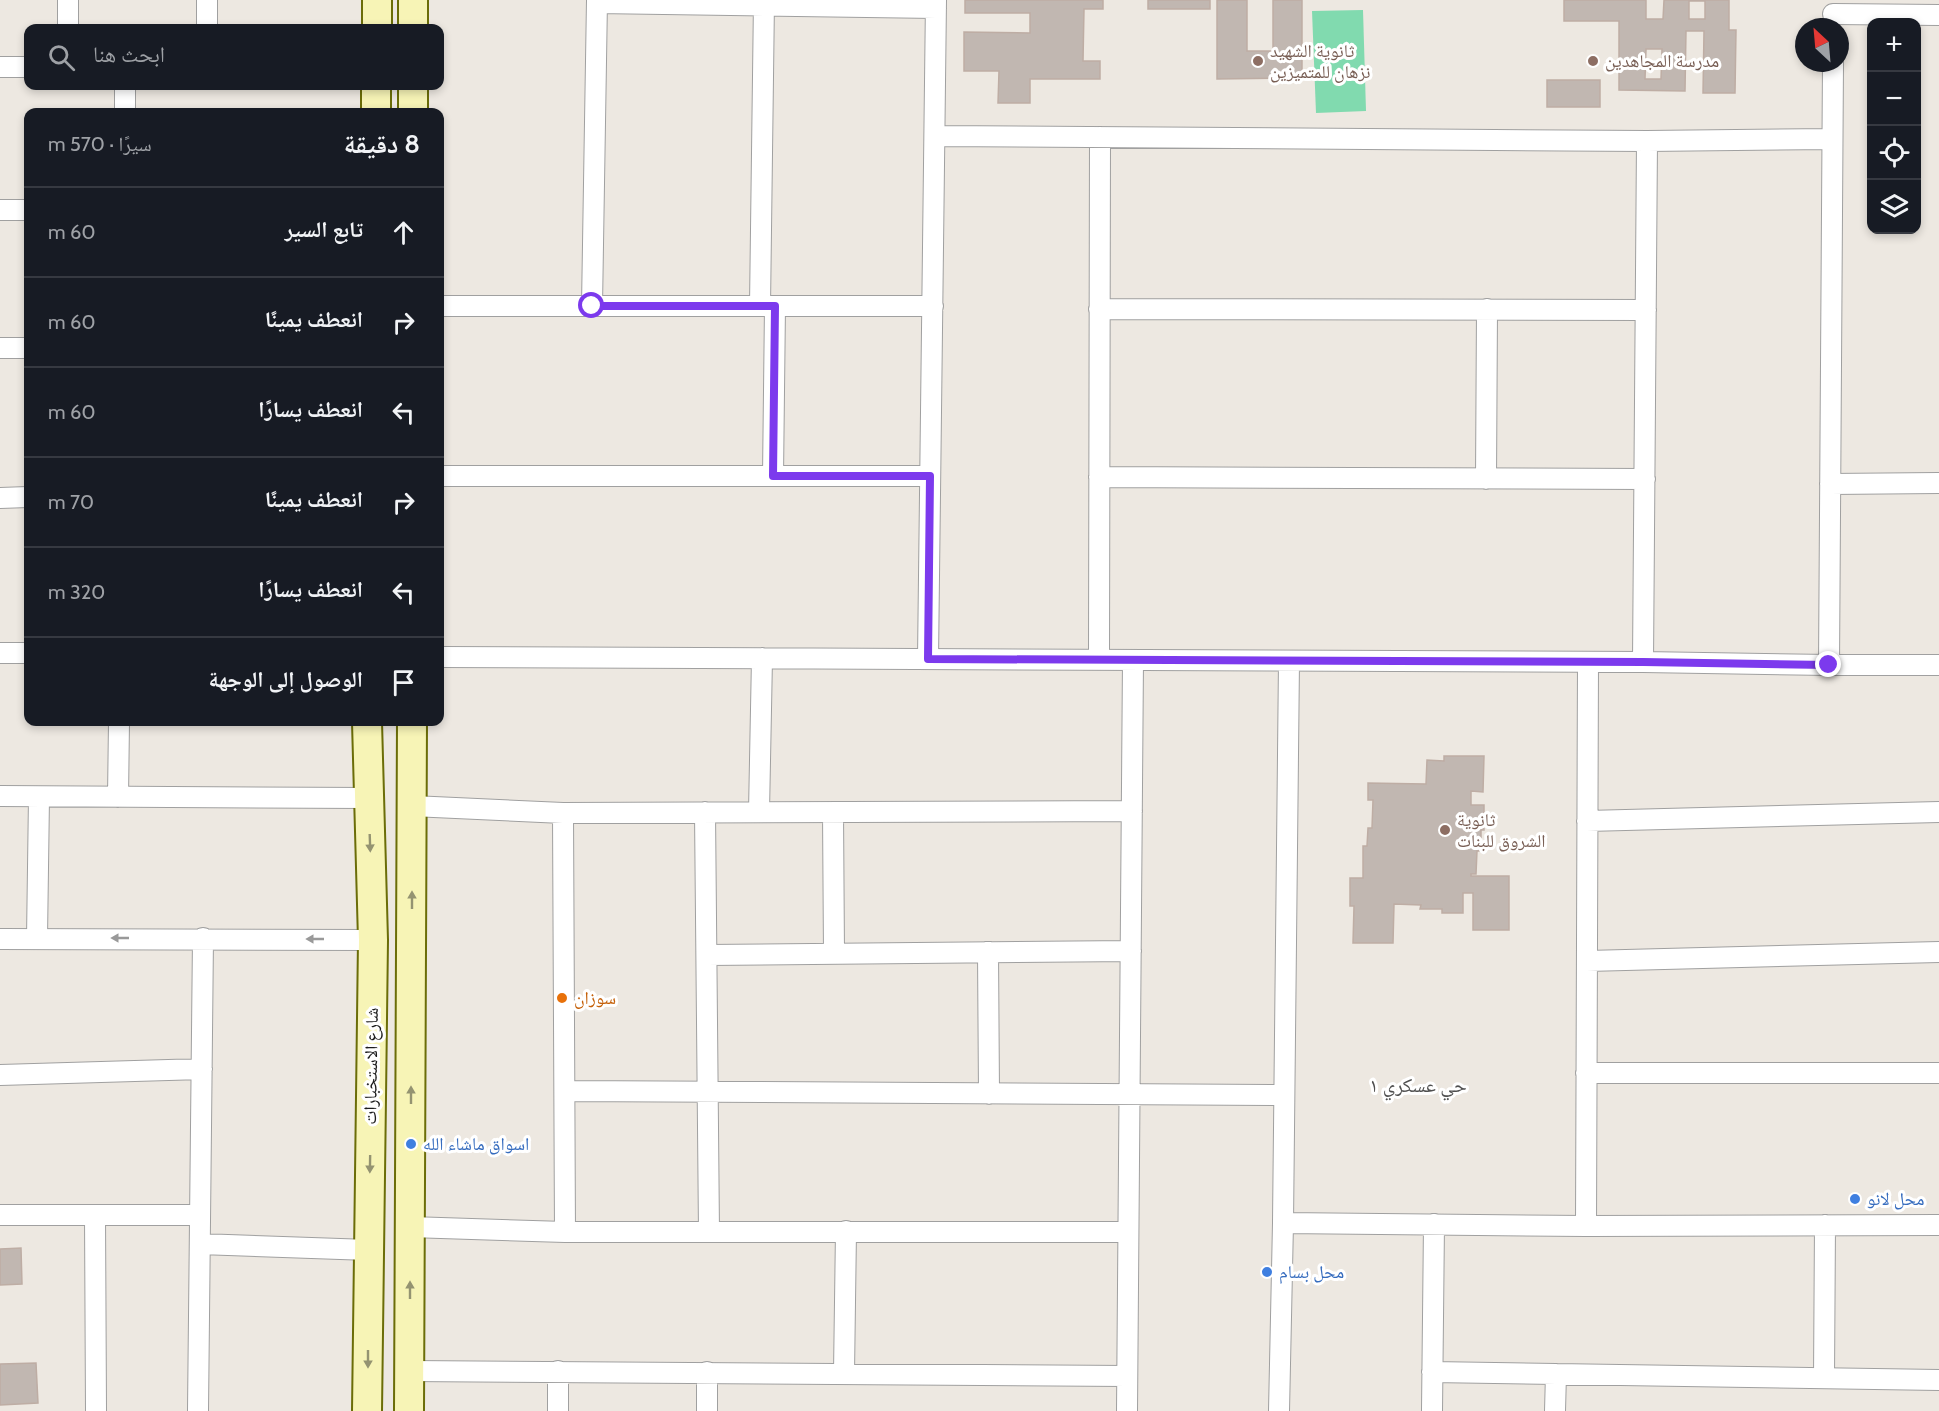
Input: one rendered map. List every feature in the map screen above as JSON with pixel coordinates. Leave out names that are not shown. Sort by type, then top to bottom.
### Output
[{"type":"main road","points":[[377,0],[377,24]]},
{"type":"main road","points":[[413,0],[413,24]]},
{"type":"main road","points":[[376,90],[376,108]]},
{"type":"main road","points":[[413,90],[413,108]]},
{"type":"main road","name":"شارع الاستخبارات","points":[[367,726],[374,940],[367,1411]]},
{"type":"main road","points":[[409,1411],[412,726]]},
{"type":"street","points":[[68,0],[68,24]]},
{"type":"street","points":[[207,0],[207,24]]},
{"type":"street","points":[[592,306],[597,2],[936,4],[928,659]]},
{"type":"street","points":[[764,3],[773,476]]},
{"type":"street","points":[[1833,14],[1939,15]]},
{"type":"street","points":[[0,67],[24,67]]},
{"type":"street","points":[[1829,665],[1833,72]]},
{"type":"street","points":[[125,108],[126,90]]},
{"type":"street","points":[[935,136],[1647,141],[1832,139]]},
{"type":"street","points":[[1099,660],[1100,137]]},
{"type":"street","points":[[1643,662],[1647,141]]},
{"type":"street","points":[[0,210],[24,210]]},
{"type":"street","points":[[444,306],[933,306]]},
{"type":"street","points":[[1099,309],[1646,310]]},
{"type":"street","points":[[1486,478],[1487,309]]},
{"type":"street","points":[[0,348],[24,348]]},
{"type":"street","points":[[444,476],[930,476]]},
{"type":"street","points":[[1099,477],[1645,479]]},
{"type":"street","points":[[1830,484],[1939,483]]},
{"type":"street","points":[[0,498],[24,497]]},
{"type":"street","points":[[0,652],[24,652]]},
{"type":"street","points":[[444,657],[1939,665]]},
{"type":"street","points":[[759,812],[762,658]]},
{"type":"street","points":[[1127,1411],[1133,660]]},
{"type":"street","points":[[1279,1411],[1289,661]]},
{"type":"street","points":[[1586,1226],[1587,662]]},
{"type":"street","points":[[118,797],[119,726]]},
{"type":"street","points":[[0,796],[368,798]]},
{"type":"street","points":[[37,938],[39,797]]},
{"type":"street","points":[[412,806],[563,813],[1132,811]]},
{"type":"street","points":[[705,812],[709,1232]]},
{"type":"street","points":[[833,812],[834,954]]},
{"type":"street","points":[[1587,821],[1939,812]]},
{"type":"street","points":[[563,813],[565,1232]]},
{"type":"street","points":[[198,1411],[203,938]]},
{"type":"street","points":[[0,939],[374,940]]},
{"type":"street","points":[[707,955],[1131,951]]},
{"type":"street","points":[[988,952],[988,1094]]},
{"type":"street","points":[[1587,961],[1939,952]]},
{"type":"street","points":[[0,1075],[202,1069]]},
{"type":"street","points":[[1586,1072],[1939,1073]]},
{"type":"street","points":[[565,1091],[1284,1095]]},
{"type":"street","points":[[0,1215],[200,1215]]},
{"type":"street","points":[[95,1215],[96,1411]]},
{"type":"street","points":[[1283,1223],[1586,1226],[1939,1225]]},
{"type":"street","points":[[1432,1411],[1434,1224]]},
{"type":"street","points":[[1824,1378],[1825,1225]]},
{"type":"street","points":[[410,1227],[565,1232],[1128,1232]]},
{"type":"street","points":[[844,1373],[846,1231]]},
{"type":"street","points":[[200,1244],[369,1250]]},
{"type":"street","points":[[410,1371],[1126,1376]]},
{"type":"street","points":[[558,1371],[558,1411]]},
{"type":"street","points":[[707,1372],[707,1411]]},
{"type":"street","points":[[1432,1372],[1939,1380]]},
{"type":"street","points":[[1555,1411],[1556,1374]]},
{"type":"green space","points":[[1363,10],[1366,111],[1316,113],[1312,11]]},
{"type":"building","points":[[965,0],[1103,0],[1103,9],[1084,9],[1083,61],[1100,61],[1100,79],[1030,79],[1030,103],[998,103],[999,71],[964,71],[964,32],[1030,33],[1030,13],[965,13]]},
{"type":"building","points":[[1148,0],[1210,0],[1210,9],[1148,9]]},
{"type":"building","points":[[1217,0],[1247,0],[1247,51],[1273,51],[1273,0],[1302,0],[1302,78],[1217,79]]},
{"type":"building","points":[[1564,0],[1646,0],[1646,19],[1663,19],[1664,0],[1729,0],[1729,30],[1736,30],[1735,93],[1703,93],[1704,31],[1686,31],[1685,91],[1619,90],[1619,21],[1564,21]],"holes":[[[1689,1],[1705,1],[1705,19],[1689,19]],[[1646,49],[1662,49],[1661,79],[1645,79]]]},
{"type":"building","points":[[1547,80],[1600,80],[1600,107],[1547,107]]},
{"type":"building","points":[[1444,756],[1484,756],[1483,792],[1471,791],[1471,805],[1484,805],[1484,830],[1481,830],[1481,851],[1477,851],[1476,874],[1471,874],[1471,876],[1509,876],[1509,930],[1473,930],[1473,893],[1463,893],[1463,913],[1442,913],[1442,909],[1420,909],[1421,905],[1394,904],[1393,943],[1353,943],[1354,906],[1350,906],[1350,878],[1363,878],[1363,846],[1367,846],[1368,828],[1372,828],[1373,800],[1368,800],[1368,783],[1426,784],[1427,760],[1444,761]]},
{"type":"building","points":[[21,1248],[22,1284],[0,1285],[0,1249]]},
{"type":"building","points":[[36,1363],[38,1403],[0,1405],[0,1364]]},
{"type":"place","name":"ثانوية الشهيد نزهان للمتميزين","points":[[1258,61]]},
{"type":"place","name":"مدرسة المجاهدين","points":[[1593,61]]},
{"type":"place","name":"ثانوية الشروق للبنات","points":[[1445,830]]},
{"type":"place","name":"سوزان","points":[[562,998]]},
{"type":"place","name":"اسواق ماشاء الله","points":[[411,1144]]},
{"type":"place","name":"محل لانو","points":[[1855,1199]]},
{"type":"place","name":"محل بسام","points":[[1267,1272]]},
{"type":"district","name":"حي عسكري ١","points":[[1418,1085]]},
{"type":"route","points":[[592,306],[775,306],[773,476],[930,476],[928,659],[1829,665]]}]
